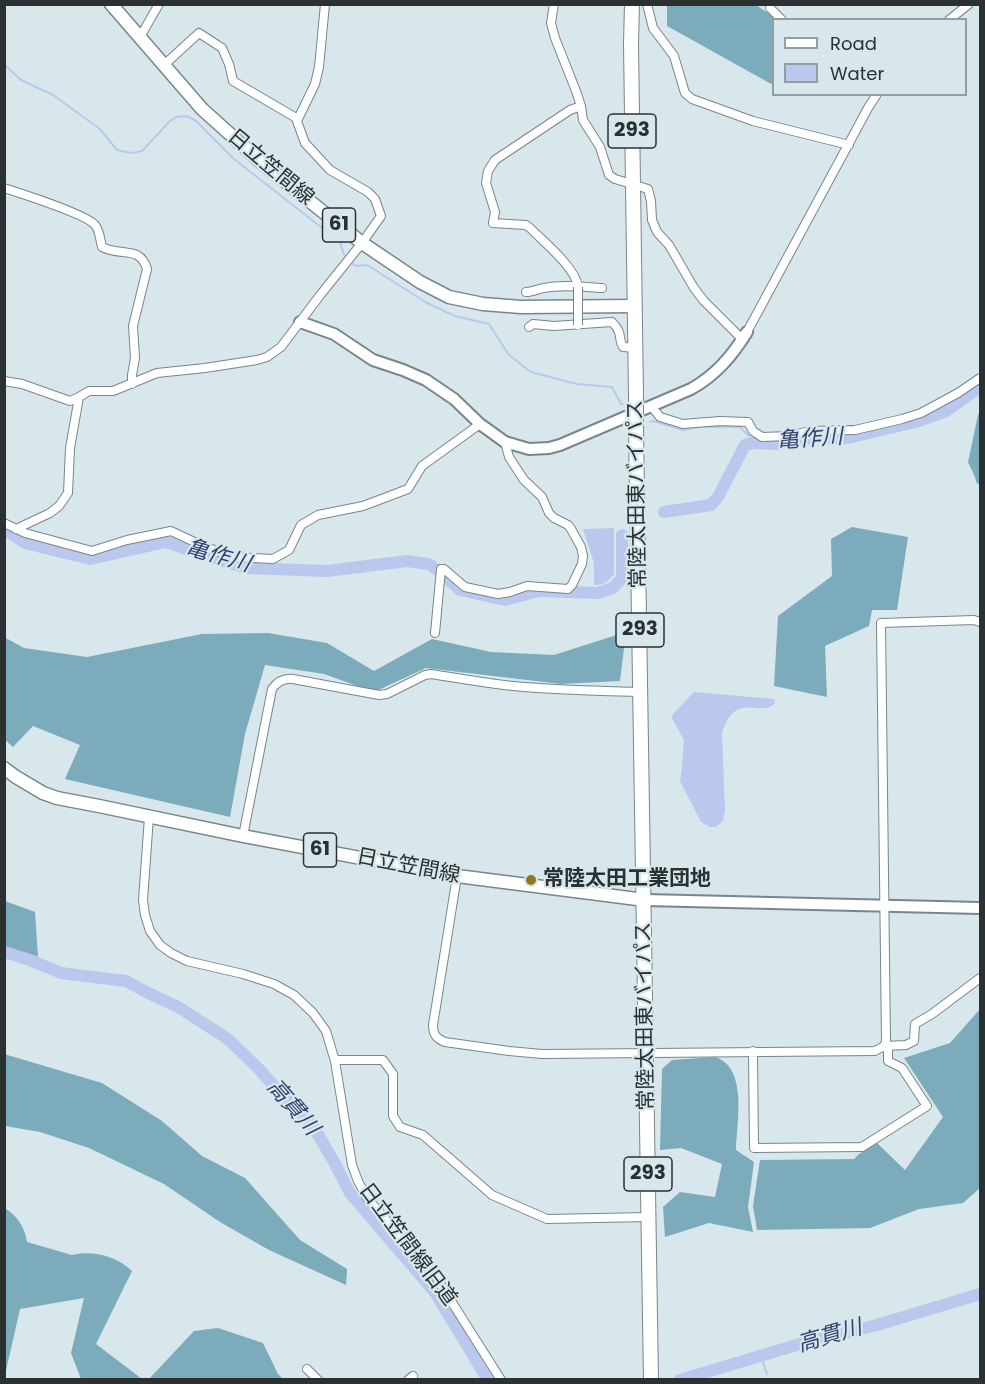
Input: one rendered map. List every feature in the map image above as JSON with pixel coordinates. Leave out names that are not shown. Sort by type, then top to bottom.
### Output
[{"type":"highway","name":"常陸太田東バイパス","points":[[632,4],[636,428],[651,1380]]},
{"type":"main road","name":"日立笠間線","points":[[111,4],[202,109],[262,163],[362,243],[420,282],[449,297],[483,304],[521,307],[635,306]]},
{"type":"main road","name":"日立笠間線","points":[[4,768],[43,793],[57,798],[457,876],[645,900]]},
{"type":"street","points":[[140,38],[159,4]]},
{"type":"street","points":[[4,381],[22,384],[70,400],[89,391],[113,391],[157,373],[257,360],[267,357],[281,347],[381,216],[375,199],[368,192],[330,170],[305,143],[297,121],[315,84],[319,67],[325,4]]},
{"type":"street","points":[[554,4],[551,23],[555,38],[581,106],[583,120],[600,147],[609,175],[648,189],[652,220],[657,232],[669,245],[704,301],[744,336]]},
{"type":"street","points":[[647,4],[653,28],[674,56],[685,93],[692,99],[753,121],[849,145]]},
{"type":"street","points":[[952,18],[969,4]]},
{"type":"street","points":[[770,8],[780,18]]},
{"type":"street","points":[[164,65],[199,33],[222,48],[233,81],[298,119]]},
{"type":"street","points":[[300,322],[334,334],[373,360],[426,380],[454,399],[495,436],[505,442],[529,448],[549,448],[560,445],[685,392],[706,381],[728,360],[744,336],[876,96]]},
{"type":"street","points":[[578,325],[578,286],[572,270],[526,225],[493,223],[495,212],[486,183],[488,171],[495,160],[570,110],[581,106]]},
{"type":"street","points":[[4,188],[90,220],[98,230],[102,247],[107,250],[139,255],[145,261],[147,269],[133,326],[135,358],[132,384]]},
{"type":"street","points":[[526,292],[539,291],[541,288],[578,286],[602,288]]},
{"type":"street","points":[[529,327],[533,324],[554,326],[612,321],[621,333],[623,347],[636,348]]},
{"type":"street","points":[[651,406],[660,417],[683,424],[720,421],[748,422],[753,431],[762,437],[789,436],[810,431],[855,430],[902,419],[921,413],[981,378]]},
{"type":"street","points":[[16,529],[50,513],[59,506],[68,493],[70,448],[79,397]]},
{"type":"street","points":[[4,523],[25,534],[92,551],[127,540],[171,531],[233,557],[273,560],[289,550],[301,525],[318,515],[363,506],[408,489],[422,466],[480,423]]},
{"type":"street","points":[[435,633],[441,569],[465,587],[498,594],[527,586],[568,589],[582,564],[583,552],[568,525],[549,513],[542,497],[524,480],[509,457],[505,442]]},
{"type":"street","points":[[884,1046],[886,1042],[881,623],[974,620],[980,622]]},
{"type":"street","points":[[243,836],[272,689],[287,678],[379,695],[387,694],[430,674],[521,686],[641,692]]},
{"type":"street","name":"日立笠間線旧道","points":[[149,816],[143,900],[150,931],[160,945],[171,953],[187,961],[274,984],[294,995],[313,1013],[326,1031],[335,1061],[352,1165],[358,1181],[367,1198],[436,1277],[501,1380]]},
{"type":"street","points":[[457,876],[433,1025],[435,1035],[439,1040],[445,1042],[542,1054],[875,1051],[884,1046],[906,1045],[914,1041],[915,1024],[981,978]]},
{"type":"street","points":[[645,900],[981,908]]},
{"type":"street","points":[[753,1051],[754,1148],[862,1147],[927,1106],[902,1068],[888,1061],[888,1050],[884,1046]]},
{"type":"street","points":[[335,1061],[383,1060],[393,1074],[393,1116],[400,1126],[423,1135],[492,1195],[547,1219],[649,1217]]},
{"type":"street","points":[[307,1369],[318,1380]]},
{"type":"shaded area","points":[[667,5],[756,5],[776,18],[772,18],[772,84],[667,26]]},
{"type":"shaded area","points":[[980,412],[980,485],[976,482],[968,462]]},
{"type":"shaded area","points":[[852,527],[908,537],[897,610],[872,610],[869,626],[825,646],[827,697],[774,686],[778,616],[832,576],[831,539]]},
{"type":"shaded area","points":[[626,632],[620,681],[561,684],[426,668],[374,692],[324,674],[265,665],[245,734],[230,817],[65,779],[80,745],[33,726],[13,747],[5,740],[4,637],[24,648],[87,657],[202,634],[268,633],[327,643],[374,671],[432,639],[491,652],[554,655]]},
{"type":"shaded area","points":[[5,901],[35,912],[38,957],[5,951]]},
{"type":"shaded area","points":[[980,1009],[980,1188],[963,1203],[919,1209],[870,1228],[757,1230],[753,1206],[760,1160],[854,1159],[877,1143],[905,1170],[943,1117],[904,1058],[950,1043]]},
{"type":"shaded area","points":[[4,1054],[102,1083],[162,1121],[202,1156],[245,1178],[300,1240],[347,1269],[346,1285],[269,1250],[220,1222],[164,1184],[89,1148],[40,1132],[5,1126]]},
{"type":"shaded area","points":[[715,1057],[725,1063],[732,1072],[736,1084],[738,1111],[736,1150],[754,1162],[748,1207],[753,1232],[709,1223],[665,1237],[663,1207],[680,1192],[715,1197],[722,1164],[681,1148],[660,1150],[662,1069],[672,1060]]},
{"type":"shaded area","points":[[5,1208],[20,1222],[27,1242],[72,1255],[88,1253],[104,1255],[119,1261],[132,1271],[96,1344],[142,1379],[81,1379],[71,1353],[84,1298],[20,1309],[5,1375]]},
{"type":"shaded area","points":[[218,1328],[263,1343],[278,1374],[283,1379],[149,1379],[194,1331]]},
{"type":"water","points":[[614,528],[614,574],[603,584],[594,585],[594,563],[583,529]]},
{"type":"water","points":[[694,692],[774,699],[775,703],[770,707],[741,708],[734,712],[728,720],[722,733],[725,810],[723,821],[715,827],[701,822],[680,781],[684,740],[672,718],[673,714]]},
{"type":"waterway","points":[[4,64],[21,80],[53,95],[100,129],[117,150],[131,153],[142,151],[176,117],[186,116],[195,120],[234,159],[340,242],[344,255]]},
{"type":"waterway","points":[[353,264],[367,265],[427,303],[455,316],[489,324],[509,355],[531,372],[577,384],[612,387],[621,404],[624,404]]},
{"type":"waterway","name":"亀作川","points":[[664,512],[711,505],[718,497],[745,445],[775,444],[815,437],[839,439],[919,421],[946,411],[980,387]]},
{"type":"waterway","points":[[650,422],[683,430],[699,427],[740,427],[754,441]]},
{"type":"waterway","name":"亀作川","points":[[4,529],[25,543],[90,559],[166,542],[246,568],[327,571],[407,561],[429,564],[437,570]]},
{"type":"waterway","name":"亀作川","points":[[443,575],[460,590],[505,600],[538,591],[598,593],[613,588],[622,578],[622,535]]},
{"type":"waterway","name":"高貫川","points":[[4,952],[61,973],[126,981],[178,1007],[228,1039],[312,1124],[350,1193],[434,1291],[488,1380]]},
{"type":"waterway","name":"高貫川","points":[[680,1380],[980,1294]]},
{"type":"waterway","points":[[761,1356],[767,1374]]},
{"type":"place","name":"常陸太田工業団地","points":[[531,880]]}]
